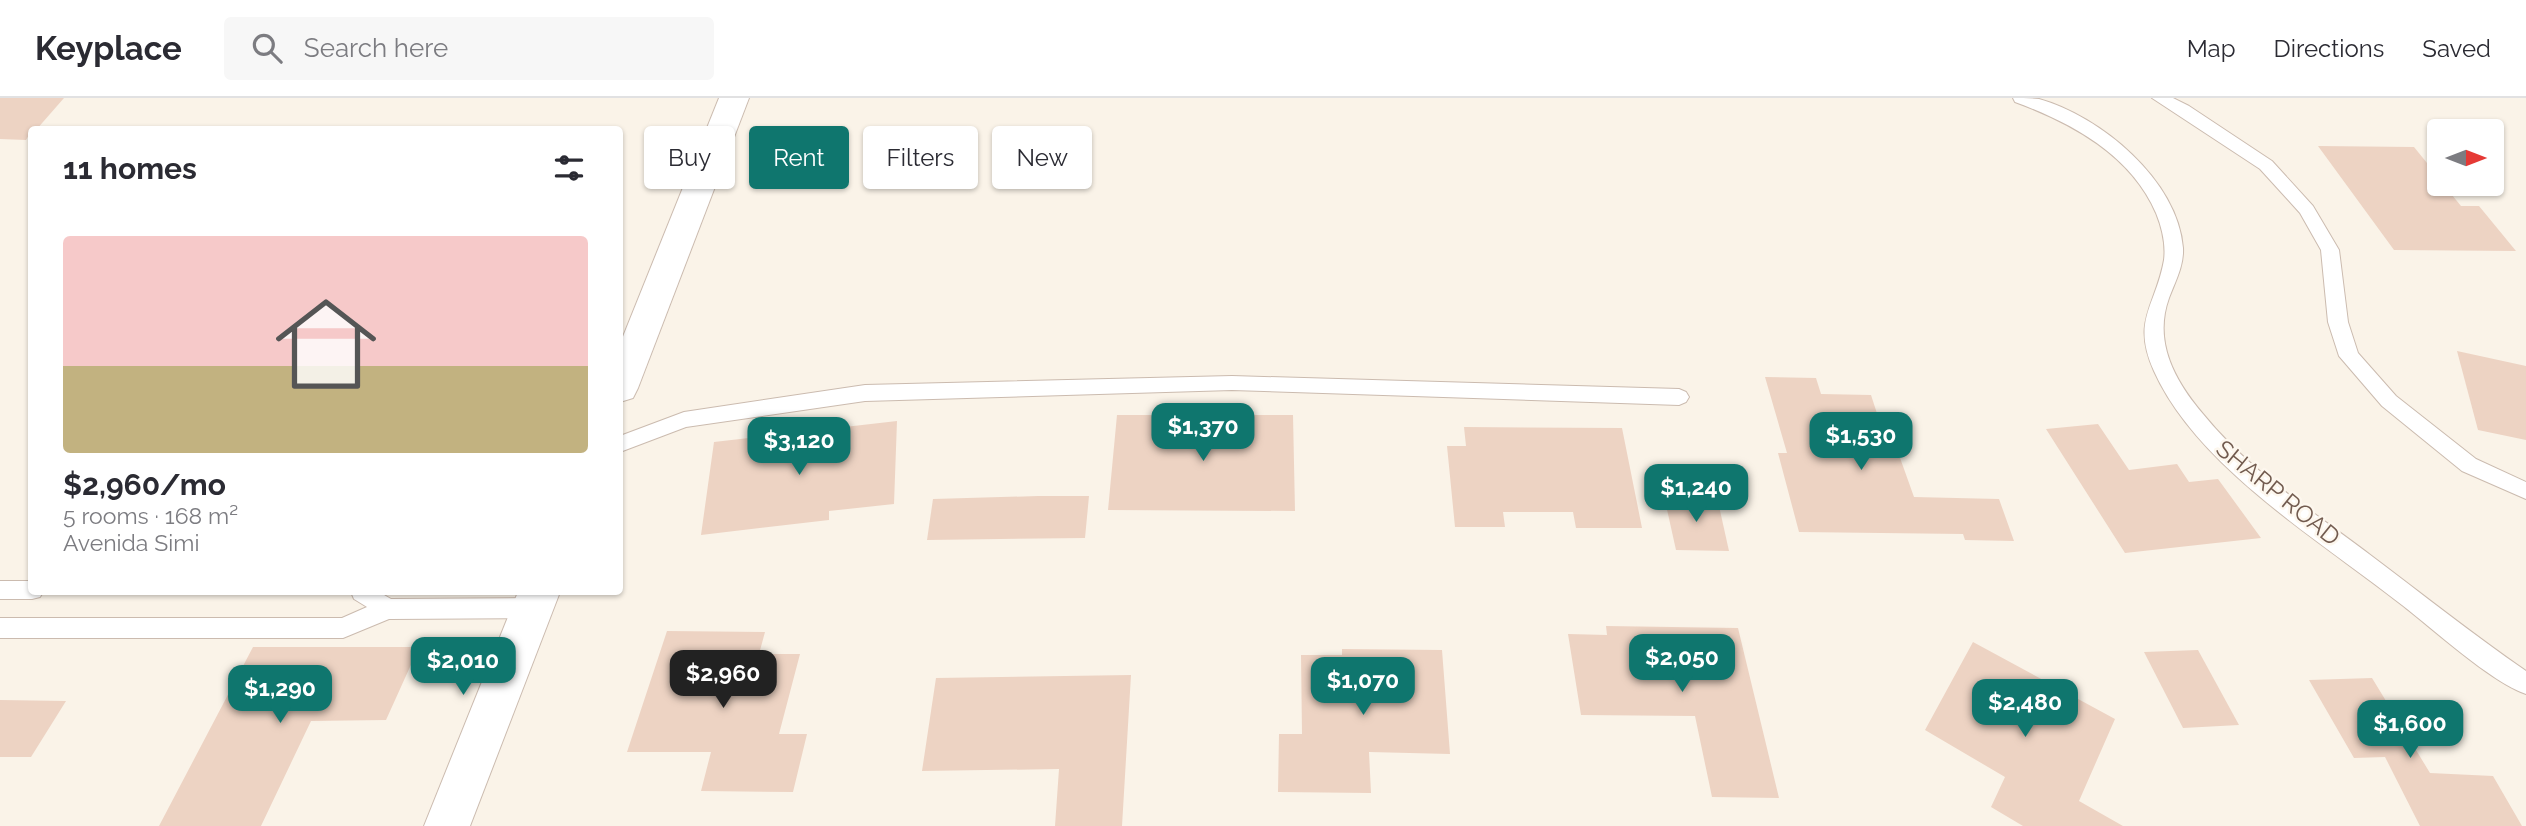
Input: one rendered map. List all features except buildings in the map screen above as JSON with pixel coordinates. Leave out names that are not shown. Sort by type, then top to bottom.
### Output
[{"type":"street","points":[[623,380],[734,98]]},
{"type":"street","points":[[447,826],[536,600]]},
{"type":"lane","name":"SHARP ROAD","points":[[2021,98],[2083,126],[2119,152],[2144,177],[2162,203],[2171,233],[2174,258],[2154,320],[2158,359],[2176,393],[2208,436],[2259,482],[2526,684]]},
{"type":"lane","points":[[2160,98],[2183,110],[2266,165],[2307,210],[2330,250],[2338,322],[2349,356],[2389,401],[2469,465],[2526,491]]},
{"type":"lane","points":[[623,443],[684,420],[865,393],[1232,383],[1679,397]]},
{"type":"lane","points":[[0,590],[28,590]]},
{"type":"lane","points":[[366,595],[387,609]]},
{"type":"lane","points":[[0,628],[343,628],[387,609],[536,600]]}]
